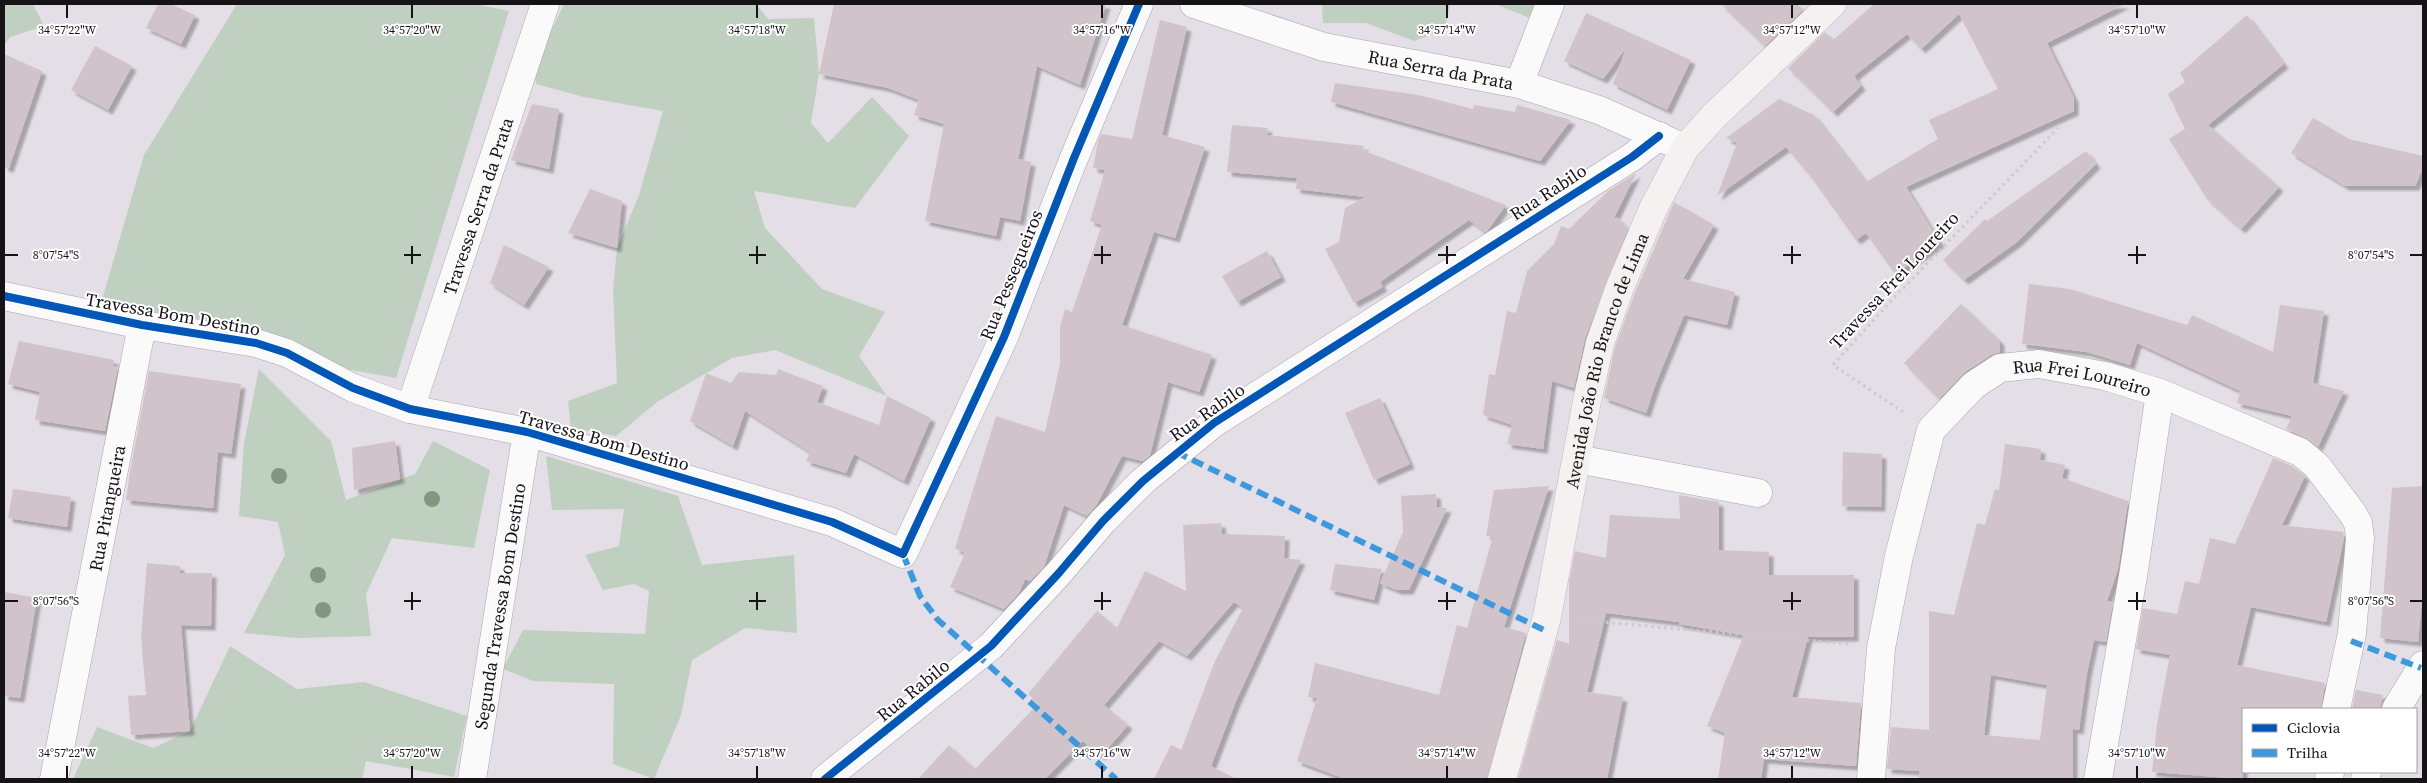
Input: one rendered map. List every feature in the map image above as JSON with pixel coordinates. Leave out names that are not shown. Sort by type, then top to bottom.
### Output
[{"type":"main road","name":"Avenida João Rio Branco de Lima","points":[[1502,779],[1547,617],[1600,344],[1620,287],[1653,210],[1685,148],[1714,116],[1832,4]]},
{"type":"street","name":"Travessa Serra da Prata","points":[[410,409],[546,4]]},
{"type":"street","name":"Rua Pessegueiros","points":[[903,554],[1004,337],[1074,158],[1139,4]]},
{"type":"street","name":"Rua Serra da Prata","points":[[1194,4],[1324,47],[1519,84],[1599,110],[1685,148]]},
{"type":"street","points":[[1519,84],[1550,4]]},
{"type":"street","name":"Rua Rabilo","points":[[825,779],[991,646],[1058,574],[1103,521],[1143,480],[1176,452],[1214,423],[1617,166],[1660,136]]},
{"type":"street","name":"Travessa Bom Destino","points":[[4,296],[142,325],[256,343],[287,353],[353,388],[410,409],[527,432],[832,522],[903,554]]},
{"type":"street","name":"Rua Pitangueira","points":[[54,779],[142,325]]},
{"type":"street","name":"Rua Frei Loureiro","points":[[1871,779],[1881,648],[1899,556],[1931,430],[1974,385],[2000,368],[2039,364],[2105,376],[2160,393],[2300,452],[2317,466],[2358,523],[2360,538],[2352,633],[2336,708]]},
{"type":"street","points":[[2098,779],[2134,570],[2160,393]]},
{"type":"street","name":"Segunda Travessa Bom Destino","points":[[472,779],[527,432]]},
{"type":"street","points":[[1577,459],[1758,493]]},
{"type":"street","points":[[2397,708],[2423,665]]},
{"type":"path","points":[[1547,617],[1881,648]]},
{"type":"green space","points":[[4,4],[33,4],[44,26],[10,37],[4,46]]},
{"type":"green space","points":[[237,4],[475,4],[509,11],[396,378],[95,324],[144,155]]},
{"type":"green space","points":[[564,4],[756,4],[768,19],[814,18],[819,74],[811,123],[828,143],[872,97],[909,136],[855,208],[754,191],[765,228],[822,289],[885,312],[859,356],[887,396],[775,350],[732,358],[657,402],[616,436],[571,428],[568,401],[617,383],[613,290],[617,248],[639,195],[663,111],[584,97],[536,84],[534,67]]},
{"type":"green space","points":[[1322,4],[1450,4],[1445,30],[1414,41],[1366,23],[1323,23]]},
{"type":"green space","points":[[1495,4],[1537,4],[1530,18]]},
{"type":"green space","points":[[259,369],[331,441],[346,500],[415,474],[433,441],[490,470],[474,548],[392,538],[366,594],[371,636],[297,638],[244,633],[285,555],[278,522],[239,516],[244,443]]},
{"type":"green space","points":[[546,456],[678,496],[702,565],[794,555],[797,633],[745,628],[692,660],[681,715],[654,779],[613,764],[614,684],[533,681],[503,669],[523,630],[645,634],[649,591],[634,584],[603,590],[585,555],[619,546],[624,509],[552,510]]},
{"type":"green space","points":[[230,646],[297,689],[364,682],[467,716],[454,777],[366,761],[362,779],[73,779],[97,727],[153,748],[190,731]]},
{"type":"building","points":[[158,4],[171,4],[195,15],[181,44],[146,28]]},
{"type":"building","points":[[834,4],[1106,4],[1080,85],[1037,66],[1018,159],[1031,162],[1020,221],[1000,217],[996,236],[925,221],[944,124],[914,115],[919,100],[888,88],[819,74]]},
{"type":"building","points":[[1721,4],[1797,4],[1803,10],[1765,46]]},
{"type":"building","points":[[1874,4],[2125,4],[2047,43],[2074,98],[2074,111],[1906,187],[1940,243],[1895,274],[1866,233],[1856,240],[1811,177],[1786,147],[1717,196],[1737,143],[1726,138],[1779,99],[1814,115],[1866,182],[1938,139],[1929,120],[1998,89],[1959,14],[1921,49],[1907,34],[1854,76],[1861,86],[1833,112],[1788,68],[1825,32],[1833,40]]},
{"type":"building","points":[[1586,13],[1691,60],[1667,110],[1613,84],[1626,48],[1603,79],[1564,61]]},
{"type":"building","points":[[2247,15],[2284,64],[2208,125],[2279,187],[2241,229],[2207,199],[2169,139],[2185,129],[2168,94],[2185,82],[2180,73]]},
{"type":"building","points":[[1160,20],[1187,27],[1162,135],[1205,147],[1175,238],[1154,232],[1122,325],[1212,355],[1199,392],[1168,382],[1150,455],[1143,461],[1122,456],[1097,504],[1087,516],[1064,505],[1044,567],[1030,581],[1025,579],[1019,593],[1004,609],[950,587],[965,553],[955,548],[996,416],[1045,432],[1060,364],[1060,327],[1065,309],[1072,312],[1102,225],[1090,221],[1105,170],[1093,168],[1098,141],[1101,134],[1132,139]]},
{"type":"building","points":[[95,46],[132,66],[108,110],[71,90]]},
{"type":"building","points":[[4,54],[42,71],[9,168],[4,167]]},
{"type":"building","points":[[1335,83],[1419,95],[1473,109],[1474,105],[1515,112],[1517,105],[1571,120],[1540,161],[1331,102]]},
{"type":"building","points":[[532,104],[559,109],[549,169],[511,160]]},
{"type":"building","points":[[2313,118],[2349,139],[2423,156],[2423,168],[2415,186],[2345,186],[2291,153]]},
{"type":"building","points":[[1232,125],[1268,128],[1267,135],[1364,146],[1362,150],[1506,205],[1487,231],[1485,232],[1469,220],[1380,282],[1383,287],[1354,303],[1325,249],[1339,242],[1345,208],[1365,197],[1296,189],[1297,178],[1227,172]]},
{"type":"building","points":[[2086,151],[2096,164],[2017,242],[1964,280],[1943,260],[1985,219],[1987,221]]},
{"type":"building","points":[[1636,173],[1613,220],[1617,217],[1628,229],[1585,338],[1574,388],[1552,381],[1543,449],[1507,444],[1512,425],[1483,415],[1489,374],[1495,375],[1507,311],[1516,313],[1527,271],[1554,244],[1561,226],[1569,229],[1608,191]]},
{"type":"building","points":[[590,189],[622,201],[617,248],[568,233]]},
{"type":"building","points":[[1674,202],[1714,225],[1683,279],[1735,292],[1727,325],[1684,315],[1656,383],[1646,413],[1604,398],[1615,347],[1635,293]]},
{"type":"building","points":[[504,245],[549,267],[524,305],[490,283]]},
{"type":"building","points":[[1267,251],[1281,277],[1237,302],[1222,276]]},
{"type":"building","points":[[2029,284],[2070,289],[2187,325],[2192,315],[2273,352],[2280,305],[2324,311],[2313,383],[2344,391],[2318,447],[2306,438],[2286,429],[2292,416],[2237,403],[2240,391],[2137,343],[2130,365],[2087,352],[2022,344]]},
{"type":"building","points":[[1961,304],[2000,341],[2000,352],[1991,355],[1965,372],[1939,399],[1904,363]]},
{"type":"building","points":[[19,341],[114,360],[113,366],[118,367],[105,431],[35,420],[40,392],[8,384]]},
{"type":"building","points":[[778,369],[823,386],[817,402],[879,425],[887,396],[931,418],[904,481],[854,454],[846,473],[806,461],[810,452],[745,411],[733,446],[690,421],[706,373],[731,383],[739,372],[776,375]]},
{"type":"building","points":[[149,371],[241,384],[231,454],[218,452],[213,508],[126,500]]},
{"type":"building","points":[[1380,398],[1410,464],[1374,480],[1345,413]]},
{"type":"building","points":[[395,441],[400,479],[354,490],[352,448]]},
{"type":"building","points":[[2005,444],[2041,449],[2040,460],[2065,465],[2062,478],[2128,501],[2118,569],[2107,601],[2113,602],[2106,642],[2094,640],[2079,730],[2073,729],[2073,779],[1919,778],[1920,771],[1887,769],[1891,727],[1929,730],[1929,611],[1954,615],[1977,523],[1985,525],[1995,489],[1999,490]],"holes":[[[1991,675],[2047,685],[2040,740],[1984,735]]]},
{"type":"building","points":[[1843,452],[1882,454],[1881,507],[1842,506]]},
{"type":"building","points":[[2273,458],[2292,466],[2305,476],[2282,525],[2343,532],[2344,538],[2326,622],[2251,607],[2237,665],[2325,683],[2321,708],[2242,708],[2243,779],[2152,772],[2157,724],[2170,655],[2136,649],[2143,608],[2177,614],[2185,581],[2199,584],[2210,538],[2235,544]]},
{"type":"building","points":[[1549,486],[1504,627],[1526,633],[1487,779],[1345,779],[1297,761],[1317,698],[1308,697],[1315,663],[1439,695],[1457,625],[1467,628],[1493,536],[1486,536],[1494,490]]},
{"type":"building","points":[[2423,486],[2423,588],[2418,642],[2380,638],[2392,488]]},
{"type":"building","points":[[13,489],[71,497],[67,527],[8,518]]},
{"type":"building","points":[[1436,494],[1437,507],[1447,508],[1409,590],[1397,590],[1380,583],[1403,532],[1401,496]]},
{"type":"building","points":[[1679,495],[1719,502],[1719,550],[1769,552],[1769,575],[1854,575],[1854,637],[1808,637],[1792,697],[1861,703],[1856,766],[1764,759],[1761,779],[1718,779],[1725,733],[1707,726],[1744,635],[1679,624],[1679,622],[1606,613],[1587,692],[1623,697],[1607,779],[1518,779],[1557,640],[1569,644],[1569,582],[1575,551],[1606,558],[1610,515],[1680,519]]},
{"type":"building","points":[[1221,523],[1222,534],[1285,536],[1284,558],[1301,560],[1236,701],[1211,766],[1236,779],[1154,779],[1171,745],[1181,750],[1215,661],[1243,608],[1234,602],[1187,656],[1159,641],[1104,705],[1128,725],[1101,756],[1083,741],[1045,779],[918,779],[949,745],[975,769],[1039,703],[1028,694],[1097,611],[1117,628],[1145,571],[1186,591],[1183,525]]},
{"type":"building","points":[[147,563],[180,566],[180,573],[212,573],[211,626],[181,625],[190,731],[131,735],[128,696],[146,695],[141,637]]},
{"type":"building","points":[[1335,564],[1382,569],[1374,600],[1330,590]]},
{"type":"building","points":[[4,592],[37,598],[20,698],[4,696]]},
{"type":"building","points":[[2356,690],[2383,695],[2380,708],[2352,708]]},
{"type":"marked path","points":[[1176,452],[1544,630]]},
{"type":"marked path","points":[[903,554],[920,596],[938,620],[1116,779]]},
{"type":"marked path","points":[[2351,641],[2421,668]]},
{"type":"cycle path","points":[[4,296],[142,325],[256,343],[287,353],[353,388],[410,409],[527,432],[832,522],[903,554],[1004,337],[1074,158],[1139,4]]},
{"type":"cycle path","points":[[825,779],[991,646],[1058,574],[1103,521],[1143,481],[1214,423],[1632,157],[1659,136]]}]
